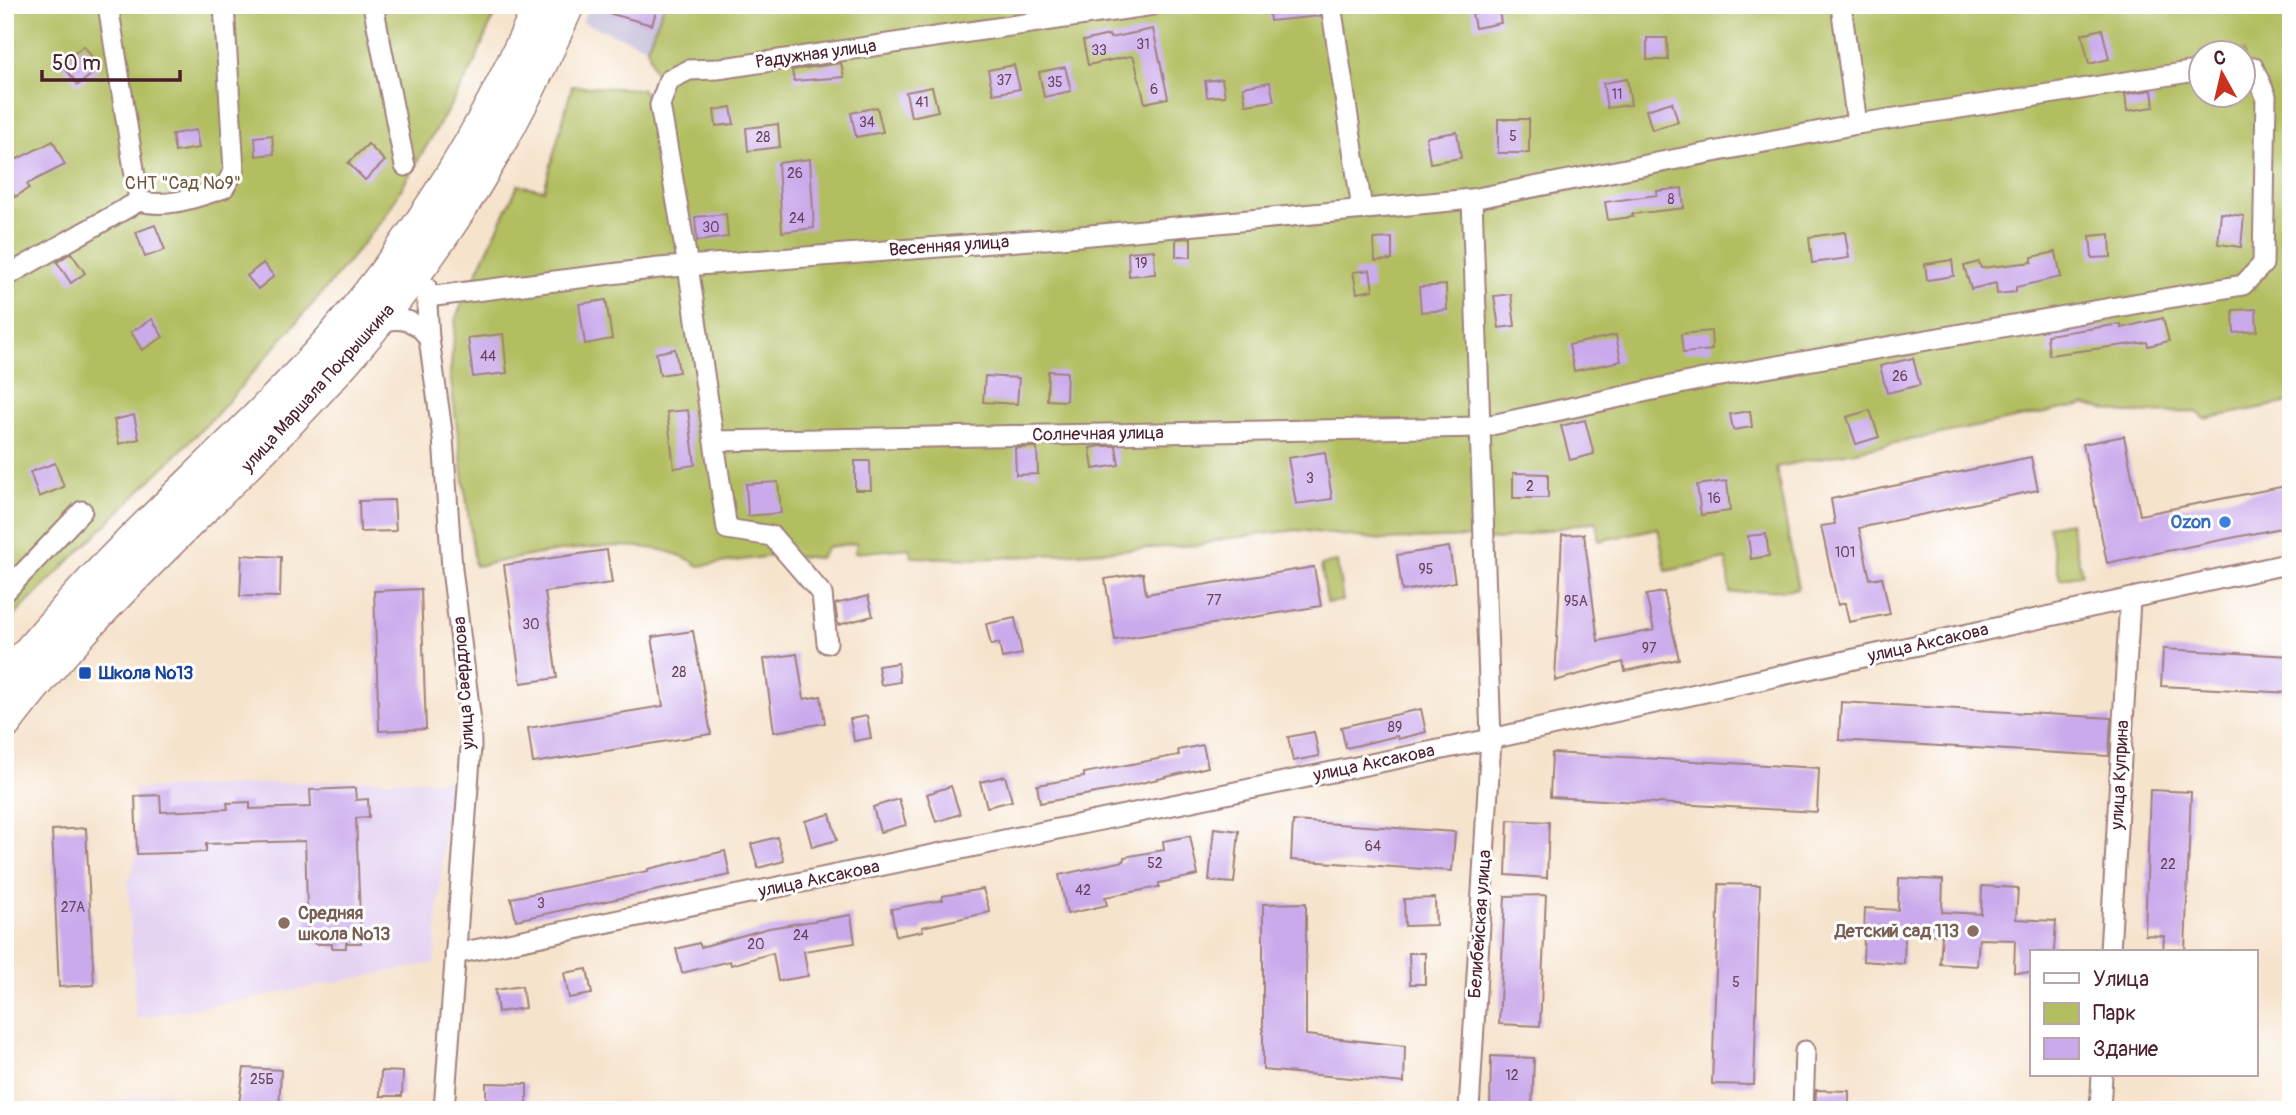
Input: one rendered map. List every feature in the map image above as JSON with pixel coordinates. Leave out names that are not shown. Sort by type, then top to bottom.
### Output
[{"type":"main road","name":"улица Маршала Покрышкина","points":[[5,679],[87,584],[289,384],[379,280],[428,213],[467,150],[539,5]]},
{"type":"main road","name":"улица Маршала Покрышкина","points":[[5,725],[52,665],[85,629],[292,421],[380,322],[464,208],[503,142],[569,5]]},
{"type":"street","points":[[108,5],[139,201]]},
{"type":"street","points":[[5,277],[139,201],[154,206],[187,200],[224,188],[234,171],[224,5]]},
{"type":"street","points":[[373,5],[405,166]]},
{"type":"street","name":"Радужная улица","points":[[828,643],[822,594],[772,536],[727,529],[688,266],[660,105],[669,80],[689,70],[717,69],[1153,5]]},
{"type":"street","points":[[1332,5],[1362,209]]},
{"type":"street","points":[[1841,5],[1857,124]]},
{"type":"street","name":"Весенняя улица","points":[[427,297],[688,266],[1059,238],[1472,199],[1857,124],[2188,72]]},
{"type":"street","name":"Солнечная улица","points":[[714,441],[1482,427],[1703,379],[2244,285],[2263,264],[2266,96],[2258,78]]},
{"type":"street","name":"Белибейская улица","points":[[1469,1110],[1492,739],[1472,199]]},
{"type":"street","name":"улица Свердлова","points":[[430,257],[427,297],[429,339],[443,438],[452,569],[470,714],[471,746],[444,1110]]},
{"type":"street","points":[[380,322],[393,319],[410,321],[420,327],[429,339]]},
{"type":"street","points":[[5,592],[82,511]]},
{"type":"street","name":"улица Аксакова","points":[[455,954],[1492,739],[2291,563]]},
{"type":"street","name":"улица Куприна","points":[[2110,950],[2130,599]]},
{"type":"street","points":[[1802,1110],[1805,1051]]},
{"type":"street","points":[[2100,1110],[2102,1076]]},
{"type":"shaded area","points":[[589,5],[664,5],[647,47],[582,22]]},
{"type":"shaded area","name":"Средняя школа №13","points":[[355,780],[448,780],[434,963],[136,1018],[128,883],[137,854],[134,789]]},
{"type":"shaded area","points":[[168,1091],[170,1110],[72,1110]]},
{"type":"green space","name":"СНТ \"Сад №9\"","points":[[5,5],[498,5],[472,69],[384,218],[217,414],[5,625]]},
{"type":"green space","points":[[664,5],[2291,5],[2291,402],[2205,419],[2197,412],[2123,413],[2084,405],[1776,467],[1798,589],[1730,593],[1726,559],[1666,571],[1658,528],[1599,541],[1596,521],[1498,540],[1470,537],[1383,540],[1297,530],[1222,539],[1199,545],[981,559],[912,557],[910,548],[855,553],[857,543],[827,547],[820,558],[779,555],[699,566],[677,554],[651,548],[621,546],[558,551],[475,566],[450,374],[456,317],[518,185],[544,190],[572,86],[641,89],[647,96],[660,91],[647,47]]},
{"type":"green space","points":[[2070,522],[2082,574],[2060,579],[2048,526]]},
{"type":"green space","points":[[1337,562],[1343,601],[1327,603],[1321,565]]},
{"type":"building","points":[[598,5],[658,5],[652,25],[597,10]]},
{"type":"building","points":[[1268,5],[1319,5],[1320,16],[1270,21]]},
{"type":"building","points":[[1498,5],[1501,23],[1475,28],[1471,8]]},
{"type":"building","points":[[1153,29],[1168,98],[1145,103],[1134,58],[1131,56],[1088,65],[1083,41]]},
{"type":"building","points":[[2102,29],[2109,59],[2089,64],[2082,34]]},
{"type":"building","points":[[1647,38],[1667,38],[1668,60],[1647,60]]},
{"type":"building","points":[[84,46],[100,68],[78,85],[61,63]]},
{"type":"building","points":[[841,63],[844,77],[794,81],[792,70]]},
{"type":"building","points":[[1014,65],[1020,89],[993,94],[988,70]]},
{"type":"building","points":[[1065,67],[1071,91],[1044,97],[1039,72]]},
{"type":"building","points":[[1222,79],[1225,96],[1207,97],[1205,81]]},
{"type":"building","points":[[1627,79],[1631,105],[1607,108],[1603,83]]},
{"type":"building","points":[[1270,82],[1274,101],[1246,105],[1243,87]]},
{"type":"building","points":[[932,87],[938,111],[911,117],[906,92]]},
{"type":"building","points":[[2152,90],[2154,107],[2127,111],[2125,94]]},
{"type":"building","points":[[1672,102],[1678,122],[1652,130],[1646,110]]},
{"type":"building","points":[[731,107],[734,124],[716,126],[714,110]]},
{"type":"building","points":[[877,107],[883,132],[856,137],[851,113]]},
{"type":"building","points":[[1498,119],[1529,119],[1529,153],[1498,153]]},
{"type":"building","points":[[778,124],[780,147],[748,151],[746,128]]},
{"type":"building","points":[[196,130],[199,148],[175,152],[172,134]]},
{"type":"building","points":[[1457,132],[1461,158],[1430,163],[1426,137]]},
{"type":"building","points":[[272,135],[274,154],[256,156],[255,137]]},
{"type":"building","points":[[53,141],[65,165],[27,184],[29,188],[15,197],[5,180],[5,165]]},
{"type":"building","points":[[368,144],[385,161],[365,180],[348,163]]},
{"type":"building","points":[[810,159],[814,228],[782,232],[778,163]]},
{"type":"building","points":[[1682,188],[1684,208],[1632,214],[1633,217],[1608,220],[1605,202],[1657,195],[1657,191]]},
{"type":"building","points":[[2221,213],[2244,216],[2241,247],[2218,244]]},
{"type":"building","points":[[726,214],[728,237],[697,241],[695,217]]},
{"type":"building","points":[[155,225],[165,250],[145,257],[136,232]]},
{"type":"building","points":[[1845,232],[1849,258],[1812,263],[1809,237]]},
{"type":"building","points":[[2110,234],[2111,257],[2092,258],[2090,236]]},
{"type":"building","points":[[1191,238],[1191,257],[1176,257],[1176,239]]},
{"type":"building","points":[[1392,238],[1392,260],[1375,261],[1374,239]]},
{"type":"building","points":[[1154,250],[1155,274],[1129,276],[1128,252]]},
{"type":"building","points":[[2056,252],[2061,277],[2016,287],[2016,292],[1997,294],[1996,283],[1971,289],[1964,266],[1979,262],[1981,268],[2032,262],[2032,257]]},
{"type":"building","points":[[71,253],[85,273],[71,283],[57,262]]},
{"type":"building","points":[[1952,260],[1954,276],[1927,280],[1925,264]]},
{"type":"building","points":[[263,263],[274,276],[258,289],[247,276]]},
{"type":"building","points":[[1370,270],[1373,290],[1357,293],[1353,272]]},
{"type":"building","points":[[1446,285],[1447,310],[1421,312],[1419,287]]},
{"type":"building","points":[[1511,294],[1515,326],[1499,328],[1494,296]]},
{"type":"building","points":[[606,300],[612,339],[585,344],[579,304]]},
{"type":"building","points":[[2256,309],[2257,331],[2234,333],[2233,310]]},
{"type":"building","points":[[2163,318],[2169,341],[2148,346],[2147,342],[2049,355],[2047,335],[2121,324],[2121,328]]},
{"type":"building","points":[[152,319],[163,337],[142,350],[131,332]]},
{"type":"building","points":[[1711,331],[1712,350],[1683,353],[1681,334]]},
{"type":"building","points":[[503,334],[507,373],[473,377],[468,338]]},
{"type":"building","points":[[1616,335],[1621,361],[1574,371],[1569,345]]},
{"type":"building","points":[[675,349],[679,372],[660,375],[656,353]]},
{"type":"building","points":[[1913,358],[1920,385],[1887,393],[1880,366]]},
{"type":"building","points":[[1048,371],[1067,372],[1066,401],[1047,400]]},
{"type":"building","points":[[985,376],[1019,378],[1017,404],[983,402]]},
{"type":"building","points":[[688,410],[695,465],[674,468],[667,412]]},
{"type":"building","points":[[1870,410],[1879,437],[1856,444],[1847,417]]},
{"type":"building","points":[[1750,411],[1752,427],[1733,430],[1730,414]]},
{"type":"building","points":[[134,415],[139,439],[119,444],[114,420]]},
{"type":"building","points":[[1585,420],[1594,454],[1570,460],[1561,426]]},
{"type":"building","points":[[2124,436],[2140,515],[2291,485],[2291,526],[2107,563],[2083,444]]},
{"type":"building","points":[[1116,446],[1119,465],[1093,469],[1090,448]]},
{"type":"building","points":[[1037,447],[1038,474],[1016,475],[1015,448]]},
{"type":"building","points":[[1325,452],[1332,499],[1296,504],[1288,458]]},
{"type":"building","points":[[2031,457],[2038,490],[1859,528],[1870,579],[1882,577],[1890,614],[1849,622],[1845,603],[1838,605],[1821,526],[1835,524],[1831,499]]},
{"type":"building","points":[[855,461],[870,461],[871,490],[855,490]]},
{"type":"building","points":[[55,463],[64,487],[39,497],[30,472]]},
{"type":"building","points":[[1513,473],[1548,474],[1548,498],[1513,498]]},
{"type":"building","points":[[1727,481],[1730,511],[1701,515],[1697,485]]},
{"type":"building","points":[[778,482],[781,513],[748,516],[746,484]]},
{"type":"building","points":[[394,500],[396,531],[360,532],[359,501]]},
{"type":"building","points":[[1584,534],[1598,641],[1654,630],[1646,595],[1664,592],[1679,659],[1625,671],[1623,662],[1555,681],[1562,535]]},
{"type":"building","points":[[1766,534],[1769,556],[1751,559],[1748,536]]},
{"type":"building","points":[[1449,547],[1455,582],[1402,591],[1397,555]]},
{"type":"building","points":[[607,550],[612,583],[545,592],[557,678],[521,683],[504,565]]},
{"type":"building","points":[[242,555],[281,557],[280,597],[240,596]]},
{"type":"building","points":[[1314,567],[1321,606],[1115,640],[1105,579],[1143,573],[1146,594]]},
{"type":"building","points":[[421,589],[426,729],[379,731],[374,591]]},
{"type":"building","points":[[868,596],[873,616],[838,625],[835,604]]},
{"type":"building","points":[[1015,618],[1022,654],[1002,658],[999,643],[991,645],[986,624]]},
{"type":"building","points":[[693,631],[711,734],[533,763],[528,728],[663,706],[652,637]]},
{"type":"building","points":[[2163,649],[2291,656],[2291,693],[2161,686]]},
{"type":"building","points":[[797,654],[804,699],[821,696],[825,723],[774,732],[764,659]]},
{"type":"building","points":[[898,663],[900,682],[881,685],[878,666]]},
{"type":"building","points":[[1841,702],[2111,718],[2109,756],[1839,740]]},
{"type":"building","points":[[1421,709],[1426,732],[1346,748],[1341,727]]},
{"type":"building","points":[[867,716],[871,738],[854,741],[850,719]]},
{"type":"building","points":[[1314,732],[1319,756],[1293,761],[1288,737]]},
{"type":"building","points":[[1203,745],[1208,767],[1112,790],[1040,803],[1037,785],[1179,755],[1178,750]]},
{"type":"building","points":[[1552,753],[1819,768],[1817,812],[1550,797]]},
{"type":"building","points":[[1005,776],[1012,801],[987,807],[980,782]]},
{"type":"building","points":[[951,786],[960,814],[936,822],[927,794]]},
{"type":"building","points":[[355,788],[356,800],[368,799],[369,817],[356,818],[361,943],[346,943],[346,948],[332,948],[332,944],[315,944],[315,936],[308,936],[305,841],[206,844],[206,852],[137,854],[135,796],[160,795],[161,812],[228,809],[227,803],[250,802],[250,809],[311,807],[310,790]]},
{"type":"building","points":[[2150,790],[2191,792],[2185,950],[2163,950],[2164,936],[2145,935]]},
{"type":"building","points":[[899,799],[906,825],[880,832],[873,807]]},
{"type":"building","points":[[830,814],[837,840],[812,847],[805,821]]},
{"type":"building","points":[[1508,820],[1549,822],[1547,878],[1506,875]]},
{"type":"building","points":[[1293,821],[1455,832],[1452,871],[1291,860]]},
{"type":"building","points":[[86,828],[94,985],[59,987],[52,830]]},
{"type":"building","points":[[1214,828],[1239,831],[1234,883],[1209,881]]},
{"type":"building","points":[[1190,836],[1198,875],[1159,883],[1159,887],[1105,897],[1107,905],[1067,914],[1059,875],[1124,861],[1124,857],[1164,850],[1163,841]]},
{"type":"building","points":[[777,837],[784,861],[758,868],[751,844]]},
{"type":"building","points":[[725,851],[730,875],[516,920],[511,898],[648,871]]},
{"type":"building","points":[[1899,878],[1943,880],[1942,912],[1981,914],[1982,886],[2018,888],[2016,919],[2056,921],[2054,950],[2030,950],[2030,973],[2014,972],[2015,940],[1979,939],[1977,966],[1940,964],[1942,935],[1905,933],[1904,964],[1863,961],[1865,908],[1898,910]]},
{"type":"building","points":[[1719,884],[1760,885],[1754,1085],[1712,1084]]},
{"type":"building","points":[[983,889],[990,912],[922,927],[923,931],[896,936],[891,909],[943,900],[942,896]]},
{"type":"building","points":[[1546,895],[1540,1026],[1499,1024],[1505,896]]},
{"type":"building","points":[[1435,898],[1436,925],[1405,926],[1404,899]]},
{"type":"building","points":[[1306,903],[1306,1035],[1405,1046],[1404,1083],[1263,1070],[1263,904]]},
{"type":"building","points":[[851,915],[855,943],[804,951],[808,976],[778,981],[773,953],[731,965],[730,961],[682,973],[676,949],[699,943],[701,947],[769,928]]},
{"type":"building","points":[[1409,953],[1425,953],[1425,984],[1410,984]]},
{"type":"building","points":[[587,969],[592,994],[569,998],[564,973]]},
{"type":"building","points":[[522,986],[525,1008],[498,1012],[495,990]]},
{"type":"building","points":[[1491,1056],[1534,1058],[1532,1110],[1490,1110]]},
{"type":"building","points":[[244,1068],[281,1070],[279,1110],[238,1110]]},
{"type":"building","points":[[381,1071],[403,1072],[402,1096],[380,1096]]},
{"type":"building","points":[[486,1083],[527,1084],[527,1108],[486,1108]]},
{"type":"building","points":[[1816,1090],[1849,1091],[1849,1110],[1815,1110]]},
{"type":"place","name":"Ozon","points":[[2225,522]]},
{"type":"place","name":"Школа №13","points":[[85,673]]},
{"type":"place","name":"Средняя школа №13","points":[[284,923]]},
{"type":"place","name":"Детский сад 113","points":[[1973,931]]}]
